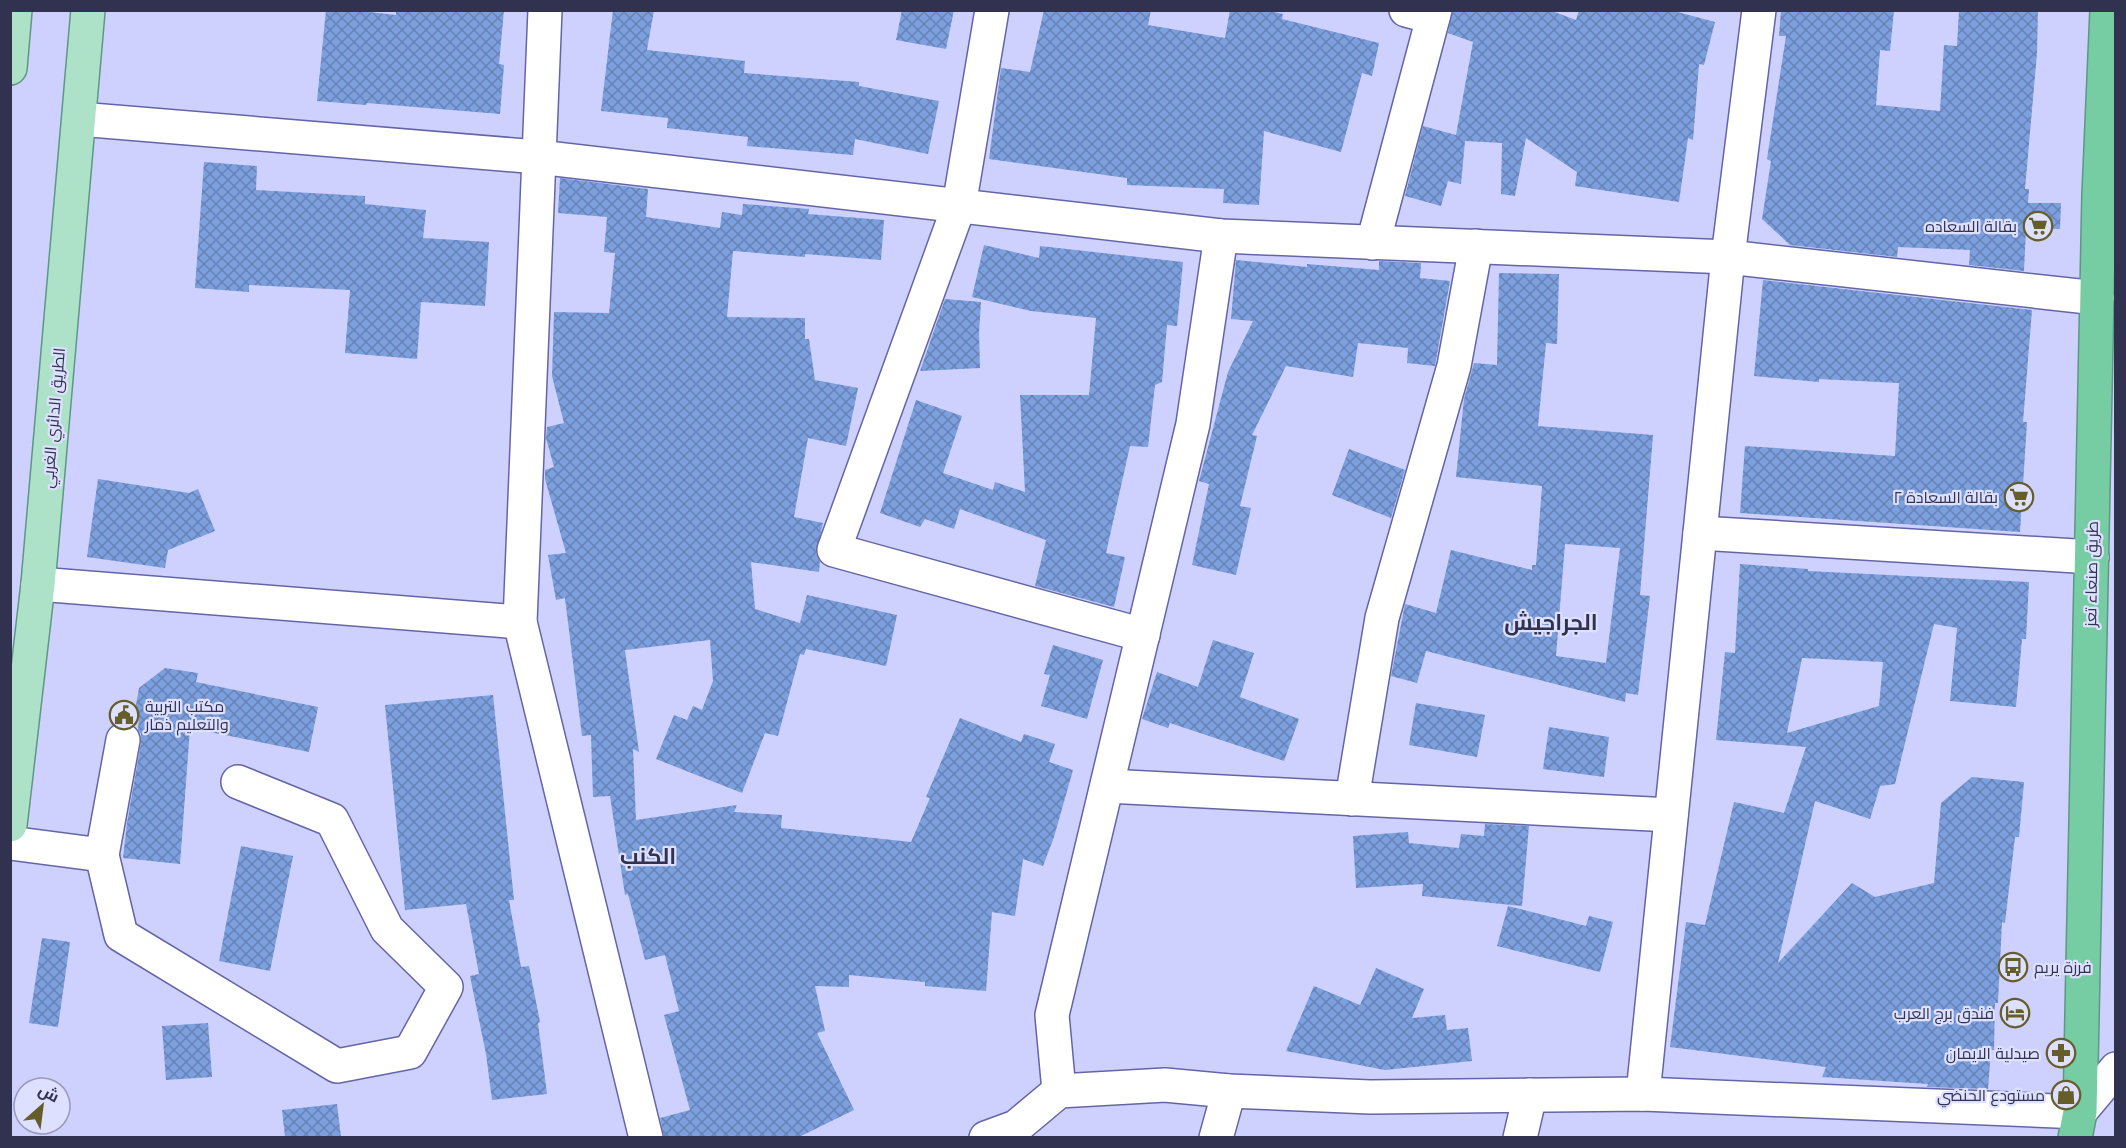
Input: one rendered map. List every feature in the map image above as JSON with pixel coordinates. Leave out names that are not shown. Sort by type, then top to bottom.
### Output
[{"type":"highway","name":"طريق صنعاء تعز","points":[[2078,1125],[2097,298],[2107,196],[2107,10]]},
{"type":"main road","points":[[10,68],[15,10]]},
{"type":"main road","name":"الطريق الدائري الغربي","points":[[10,825],[38,584],[88,10]]},
{"type":"street","points":[[545,10],[520,622],[646,1137]]},
{"type":"street","points":[[992,10],[959,206],[834,550],[1143,635]]},
{"type":"street","points":[[1643,1094],[1728,257],[1759,10]]},
{"type":"street","points":[[1373,243],[1424,13]]},
{"type":"street","points":[[79,119],[538,157],[1221,237],[1728,257],[2097,298]]},
{"type":"street","points":[[1059,1091],[1052,1015],[1193,423],[1221,237]]},
{"type":"street","points":[[1352,798],[1382,618],[1454,366],[1476,246]]},
{"type":"street","points":[[1700,533],[2092,557]]},
{"type":"street","points":[[38,584],[520,622]]},
{"type":"street","points":[[123,740],[102,855],[121,935],[337,1066],[410,1052],[446,987],[387,929],[332,820],[238,782]]},
{"type":"street","points":[[1107,786],[1671,815]]},
{"type":"street","points":[[10,843],[102,855]]},
{"type":"street","points":[[986,1137],[1016,1127],[1059,1091],[1165,1085],[1229,1091],[1370,1097],[1643,1094],[2078,1125],[2115,1069]]},
{"type":"street","points":[[1216,1137],[1229,1091]]},
{"type":"street","points":[[1520,1137],[1530,1095]]},
{"type":"building","points":[[326,10],[396,15],[396,10],[504,10],[499,64],[504,65],[500,114],[317,101]]},
{"type":"building","points":[[613,10],[654,10],[647,50],[745,61],[744,73],[859,82],[859,86],[939,101],[928,154],[855,139],[853,155],[747,146],[748,137],[667,128],[668,118],[601,111]]},
{"type":"building","points":[[902,10],[954,10],[946,49],[896,40]]},
{"type":"building","points":[[1044,10],[1151,10],[1148,25],[1225,38],[1230,10],[1266,10],[1283,14],[1282,19],[1379,43],[1372,76],[1362,73],[1341,152],[1264,131],[1259,205],[1223,203],[1224,189],[1127,185],[1127,178],[989,159],[1001,68],[1030,72]]},
{"type":"building","points":[[1453,10],[1549,10],[1576,20],[1579,10],[1670,10],[1715,22],[1704,65],[1699,64],[1693,140],[1688,138],[1679,202],[1575,186],[1577,172],[1526,138],[1515,196],[1501,194],[1502,143],[1465,141],[1461,184],[1448,181],[1441,206],[1405,196],[1423,126],[1456,135],[1473,42],[1448,33]]},
{"type":"building","points":[[1781,10],[1894,10],[1890,51],[1880,50],[1876,105],[1940,111],[1944,45],[1957,46],[1959,10],[2038,10],[2037,53],[2025,189],[2029,189],[2028,203],[2061,203],[2060,229],[2026,228],[2024,271],[1969,265],[1970,250],[1898,247],[1897,257],[1790,245],[1762,219],[1771,161],[1767,159],[1786,36],[1779,36]]},
{"type":"building","points":[[204,162],[257,166],[256,190],[365,196],[365,204],[426,210],[423,238],[489,242],[485,306],[421,302],[417,359],[345,353],[350,290],[249,285],[249,292],[195,288]]},
{"type":"building","points":[[560,178],[648,189],[646,217],[720,228],[722,212],[742,215],[743,204],[809,209],[808,214],[884,220],[881,260],[733,251],[727,317],[805,318],[805,339],[809,339],[815,380],[858,388],[846,446],[808,438],[794,517],[823,523],[816,553],[820,562],[819,572],[751,562],[755,609],[800,623],[807,595],[897,615],[886,666],[806,649],[804,655],[800,654],[778,736],[765,733],[742,793],[656,759],[674,715],[687,720],[693,706],[702,710],[713,681],[710,640],[625,650],[639,752],[633,749],[636,820],[737,805],[734,812],[782,815],[781,828],[911,842],[930,798],[926,797],[960,718],[1021,742],[1024,734],[1055,744],[1049,762],[1073,770],[1054,837],[1043,866],[1023,859],[1015,916],[992,912],[986,991],[925,986],[925,982],[849,975],[849,987],[815,986],[825,1031],[817,1033],[854,1110],[799,1137],[664,1137],[660,1118],[690,1110],[664,1015],[679,1011],[665,955],[645,960],[628,894],[625,895],[610,796],[593,797],[591,735],[582,736],[565,598],[556,600],[548,555],[566,553],[545,479],[545,470],[554,467],[546,438],[547,427],[564,423],[552,376],[554,312],[609,313],[615,253],[604,252],[607,217],[558,213]]},
{"type":"building","points":[[984,245],[1039,258],[1040,246],[1183,262],[1177,326],[1167,325],[1162,382],[1155,385],[1148,447],[1130,446],[1106,553],[1125,557],[1114,607],[1035,586],[1046,540],[960,509],[954,529],[925,519],[920,527],[880,513],[916,400],[962,416],[943,473],[993,490],[995,482],[1025,492],[1020,395],[1089,395],[1096,318],[1031,311],[972,297]]},
{"type":"building","points":[[1236,260],[1307,267],[1307,264],[1379,270],[1379,261],[1421,263],[1420,278],[1450,281],[1435,366],[1407,363],[1408,348],[1358,343],[1353,377],[1286,366],[1252,435],[1257,436],[1240,506],[1251,508],[1236,575],[1192,565],[1209,484],[1199,481],[1228,372],[1253,321],[1231,319]]},
{"type":"building","points":[[1499,273],[1559,274],[1557,344],[1546,343],[1538,426],[1653,435],[1640,595],[1650,596],[1638,695],[1626,693],[1625,702],[1426,651],[1417,683],[1391,676],[1405,604],[1436,613],[1451,550],[1532,570],[1532,565],[1536,565],[1542,486],[1456,477],[1464,399],[1474,363],[1497,365]],"holes":[[[1565,544],[1620,548],[1606,663],[1556,656]]]},
{"type":"building","points":[[1763,280],[2032,310],[2023,422],[2027,422],[2020,532],[1740,513],[1745,446],[1895,456],[1899,383],[1819,379],[1819,382],[1754,376]]},
{"type":"building","points":[[945,299],[981,302],[980,368],[920,371]]},
{"type":"building","points":[[1349,449],[1405,470],[1391,518],[1332,495]]},
{"type":"building","points":[[98,479],[189,493],[198,489],[215,531],[168,550],[165,568],[87,557]]},
{"type":"building","points":[[1740,564],[1808,569],[1808,571],[2029,582],[2026,639],[2022,639],[2016,707],[1950,701],[1957,628],[1934,624],[1895,784],[1880,786],[1870,819],[1815,801],[1778,963],[1852,883],[1875,897],[1934,883],[1941,803],[1972,777],[2024,782],[2019,837],[2015,837],[2005,923],[2002,922],[1998,1003],[1995,1003],[1994,1050],[1991,1050],[1988,1089],[1927,1087],[1928,1084],[1822,1077],[1826,1067],[1670,1047],[1686,922],[1705,925],[1734,802],[1784,813],[1806,747],[1716,740],[1725,652],[1735,653]],"holes":[[[1802,658],[1883,662],[1879,706],[1787,733]]]},
{"type":"building","points":[[1213,640],[1254,653],[1240,697],[1299,719],[1284,761],[1170,723],[1168,728],[1142,719],[1157,672],[1198,687]]},
{"type":"building","points":[[1053,645],[1103,660],[1087,719],[1041,706],[1050,675],[1044,674]]},
{"type":"building","points":[[165,668],[198,673],[196,682],[318,707],[309,752],[190,728],[180,864],[123,858],[141,743],[141,734],[138,730],[139,717],[134,716],[139,688]]},
{"type":"building","points":[[493,695],[514,900],[509,900],[521,967],[529,966],[540,1022],[538,1023],[547,1094],[492,1100],[486,1054],[470,976],[479,974],[466,904],[405,910],[385,705]]},
{"type":"building","points":[[1416,703],[1485,715],[1477,757],[1409,745]]},
{"type":"building","points":[[1549,727],[1609,737],[1604,777],[1543,769]]},
{"type":"building","points":[[1485,824],[1529,826],[1522,906],[1422,896],[1423,884],[1356,888],[1353,836],[1408,832],[1409,843],[1459,848],[1461,834],[1484,836]]},
{"type":"building","points":[[241,846],[293,856],[270,971],[219,961]]},
{"type":"building","points":[[1508,906],[1586,926],[1589,916],[1613,922],[1600,972],[1497,946]]},
{"type":"building","points":[[42,938],[70,942],[58,1027],[29,1023]]},
{"type":"building","points":[[1376,968],[1424,989],[1412,1018],[1445,1015],[1447,1030],[1468,1028],[1472,1061],[1385,1070],[1286,1051],[1314,986],[1360,1005]]},
{"type":"building","points":[[208,1023],[212,1077],[166,1080],[162,1026]]},
{"type":"building","points":[[337,1104],[341,1137],[285,1137],[282,1110]]},
{"type":"place","name":"بقالة السعاده","points":[[2038,226]]},
{"type":"place","name":"بقالة السعادة ٢","points":[[2019,497]]},
{"type":"place","name":"مكتب التربية والتعليم ذمار","points":[[124,715]]},
{"type":"place","name":"فرزة يريم","points":[[2013,967]]},
{"type":"place","name":"فندق برج العرب","points":[[2015,1013]]},
{"type":"place","name":"صيدلية الايمان","points":[[2061,1053]]},
{"type":"place","name":"مستودع الحنضي","points":[[2066,1095]]},
{"type":"district","name":"الجراجيش","points":[[1551,622]]},
{"type":"district","name":"الكنب","points":[[648,856]]}]
